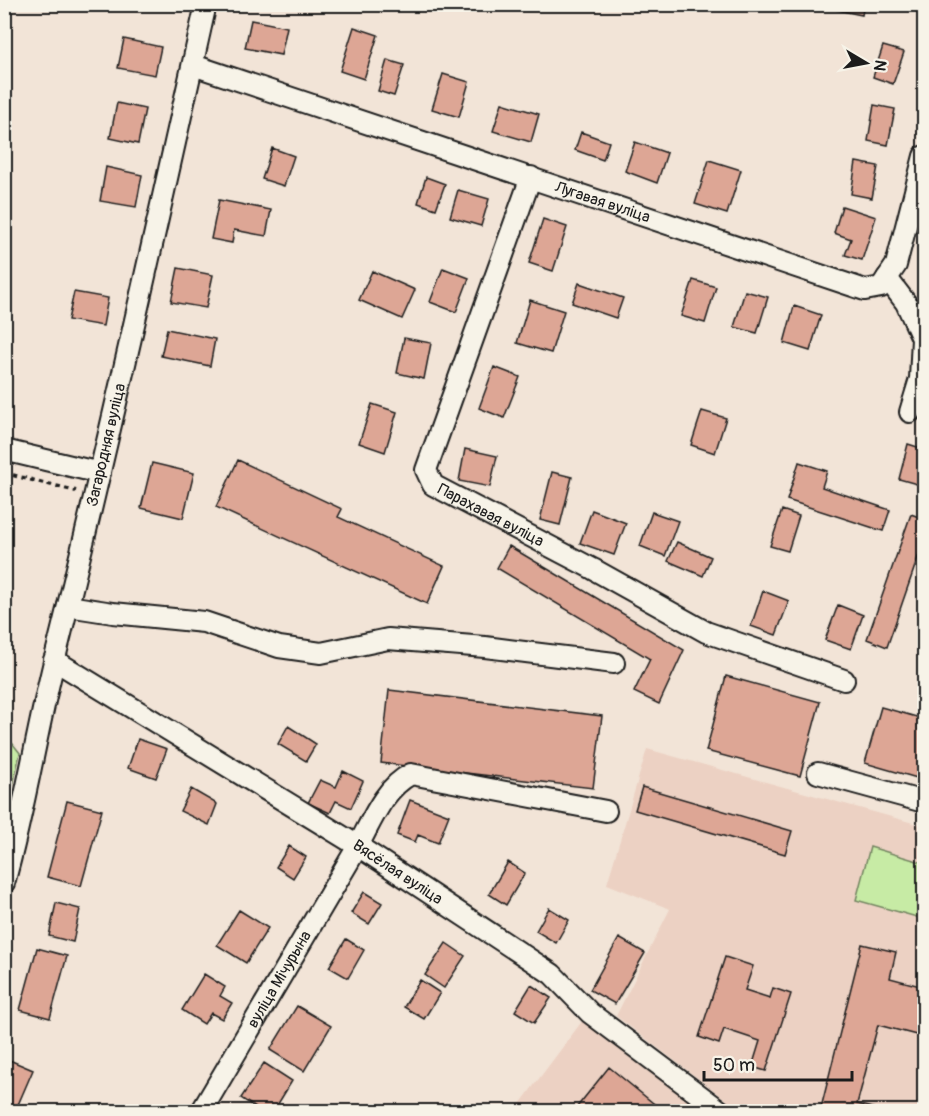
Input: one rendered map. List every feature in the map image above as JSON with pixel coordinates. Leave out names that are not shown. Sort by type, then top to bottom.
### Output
[{"type":"street","name":"Загародняя вуліца","points":[[4,883],[16,841],[54,660],[95,496],[206,4]]},
{"type":"street","name":"Лугавая вуліца","points":[[193,66],[865,290],[881,287],[887,278]]},
{"type":"street","points":[[910,412],[920,379],[922,338],[906,303],[887,278],[896,265],[924,156]]},
{"type":"street","name":"Парахавая вуліца","points":[[531,177],[426,470],[433,485],[593,569],[706,632],[844,680]]},
{"type":"street","points":[[4,450],[100,473]]},
{"type":"street","points":[[68,606],[113,614],[204,622],[279,647],[321,653],[388,639],[485,647],[614,663]]},
{"type":"street","name":"Вясёлая вуліца","points":[[54,660],[358,846],[552,974],[590,1014],[722,1112]]},
{"type":"street","points":[[818,773],[924,802]]},
{"type":"street","name":"вуліца Мічурына","points":[[201,1112],[379,807],[399,780],[411,774],[606,811]]},
{"type":"path","points":[[4,473],[95,496]]},
{"type":"shaded area","points":[[647,749],[924,826],[924,1111],[741,1111],[616,1016],[670,909],[607,884]]},
{"type":"shaded area","points":[[583,1020],[706,1112],[514,1112]]},
{"type":"green space","points":[[5,734],[20,753],[5,822]]},
{"type":"green space","points":[[870,847],[924,863],[924,919],[856,900]]},
{"type":"building","points":[[838,4],[864,4],[862,15],[837,10]]},
{"type":"building","points":[[251,20],[287,27],[281,55],[245,48]]},
{"type":"building","points":[[354,27],[378,35],[364,79],[340,71]]},
{"type":"building","points":[[124,39],[161,47],[155,75],[118,68]]},
{"type":"building","points":[[883,46],[904,52],[893,84],[873,77]]},
{"type":"building","points":[[387,60],[404,65],[394,96],[378,91]]},
{"type":"building","points":[[443,74],[469,82],[459,117],[432,109]]},
{"type":"building","points":[[117,103],[145,109],[138,144],[110,138]]},
{"type":"building","points":[[502,103],[539,114],[531,142],[493,131]]},
{"type":"building","points":[[874,105],[895,109],[888,145],[868,141]]},
{"type":"building","points":[[581,132],[609,142],[603,160],[575,150]]},
{"type":"building","points":[[635,142],[667,153],[657,183],[625,171]]},
{"type":"building","points":[[272,148],[294,156],[284,186],[262,179]]},
{"type":"building","points":[[709,160],[741,170],[727,214],[695,204]]},
{"type":"building","points":[[856,162],[878,166],[872,198],[851,194]]},
{"type":"building","points":[[106,167],[142,175],[136,207],[100,201]]},
{"type":"building","points":[[426,177],[445,184],[436,209],[418,203]]},
{"type":"building","points":[[458,190],[489,199],[481,226],[450,217]]},
{"type":"building","points":[[219,200],[271,210],[266,236],[234,230],[232,243],[211,239]]},
{"type":"building","points":[[842,206],[876,217],[862,260],[845,255],[851,239],[834,233]]},
{"type":"building","points":[[543,219],[567,227],[553,271],[529,263]]},
{"type":"building","points":[[178,268],[213,275],[206,308],[171,302]]},
{"type":"building","points":[[443,268],[469,278],[456,312],[430,302]]},
{"type":"building","points":[[372,271],[415,290],[402,319],[359,300]]},
{"type":"building","points":[[693,280],[716,287],[705,323],[681,316]]},
{"type":"building","points":[[579,283],[623,298],[616,318],[572,303]]},
{"type":"building","points":[[745,291],[768,297],[757,333],[734,327]]},
{"type":"building","points":[[74,292],[108,298],[103,326],[68,320]]},
{"type":"building","points":[[530,300],[564,311],[551,353],[517,343]]},
{"type":"building","points":[[794,306],[821,315],[810,351],[784,343]]},
{"type":"building","points":[[167,329],[215,339],[210,366],[161,356]]},
{"type":"building","points":[[404,338],[431,343],[424,379],[397,373]]},
{"type":"building","points":[[494,367],[520,377],[504,418],[479,408]]},
{"type":"building","points":[[372,404],[397,412],[385,452],[359,443]]},
{"type":"building","points":[[702,411],[726,418],[715,453],[691,445]]},
{"type":"building","points":[[908,444],[924,449],[924,486],[899,479]]},
{"type":"building","points":[[465,449],[497,456],[490,487],[459,481]]},
{"type":"building","points":[[238,460],[342,509],[338,517],[444,566],[427,604],[216,507]]},
{"type":"building","points":[[799,462],[827,471],[822,487],[890,510],[883,531],[787,500]]},
{"type":"building","points":[[152,463],[194,473],[183,518],[141,508]]},
{"type":"building","points":[[552,472],[572,477],[560,525],[540,520]]},
{"type":"building","points":[[592,510],[626,523],[614,555],[580,543]]},
{"type":"building","points":[[782,510],[799,516],[788,551],[770,546]]},
{"type":"building","points":[[652,512],[678,521],[665,556],[640,546]]},
{"type":"building","points":[[911,514],[924,519],[924,540],[887,647],[867,639]]},
{"type":"building","points":[[677,542],[711,557],[703,576],[668,561]]},
{"type":"building","points":[[509,546],[684,650],[659,704],[634,692],[650,659],[497,568]]},
{"type":"building","points":[[763,591],[789,601],[776,635],[751,626]]},
{"type":"building","points":[[838,605],[863,615],[851,649],[825,640]]},
{"type":"building","points":[[924,631],[924,656],[918,654]]},
{"type":"building","points":[[726,676],[820,702],[800,776],[706,751]]},
{"type":"building","points":[[389,690],[602,716],[593,788],[381,763]]},
{"type":"building","points":[[881,707],[924,719],[924,780],[865,763]]},
{"type":"building","points":[[288,726],[316,744],[306,761],[278,744]]},
{"type":"building","points":[[138,739],[167,749],[156,778],[128,768]]},
{"type":"building","points":[[343,771],[363,781],[351,808],[336,801],[330,813],[308,803],[320,780],[336,787]]},
{"type":"building","points":[[642,787],[792,831],[785,854],[635,810]]},
{"type":"building","points":[[191,789],[217,804],[209,825],[180,811]]},
{"type":"building","points":[[410,800],[449,815],[438,843],[418,835],[415,842],[397,835]]},
{"type":"building","points":[[67,801],[102,810],[81,886],[47,877]]},
{"type":"building","points":[[289,846],[306,857],[293,878],[276,867]]},
{"type":"building","points":[[508,862],[525,873],[506,905],[489,894]]},
{"type":"building","points":[[364,892],[382,903],[369,924],[351,913]]},
{"type":"building","points":[[56,903],[80,909],[73,942],[49,936]]},
{"type":"building","points":[[549,908],[569,920],[556,943],[536,931]]},
{"type":"building","points":[[239,910],[268,928],[246,963],[217,945]]},
{"type":"building","points":[[619,938],[645,953],[615,1004],[590,990]]},
{"type":"building","points":[[346,939],[364,950],[348,978],[329,967]]},
{"type":"building","points":[[446,943],[465,956],[444,988],[425,975]]},
{"type":"building","points":[[862,944],[896,952],[890,978],[924,987],[924,1037],[878,1025],[857,1104],[887,1112],[820,1112]]},
{"type":"building","points":[[37,948],[67,956],[50,1018],[20,1010]]},
{"type":"building","points":[[725,957],[753,966],[745,990],[770,998],[773,988],[791,994],[766,1071],[752,1067],[760,1041],[724,1029],[719,1044],[699,1037]]},
{"type":"building","points":[[204,974],[225,987],[220,996],[232,1003],[222,1019],[211,1013],[204,1024],[182,1010]]},
{"type":"building","points":[[420,980],[440,993],[424,1019],[404,1007]]},
{"type":"building","points":[[531,985],[551,998],[534,1023],[515,1011]]},
{"type":"building","points":[[297,1006],[331,1026],[304,1071],[270,1050]]},
{"type":"building","points":[[7,1059],[33,1070],[17,1107],[4,1102],[4,1064]]},
{"type":"building","points":[[264,1063],[292,1081],[273,1112],[262,1112],[241,1098]]},
{"type":"building","points":[[609,1067],[664,1112],[583,1112],[577,1107]]}]
